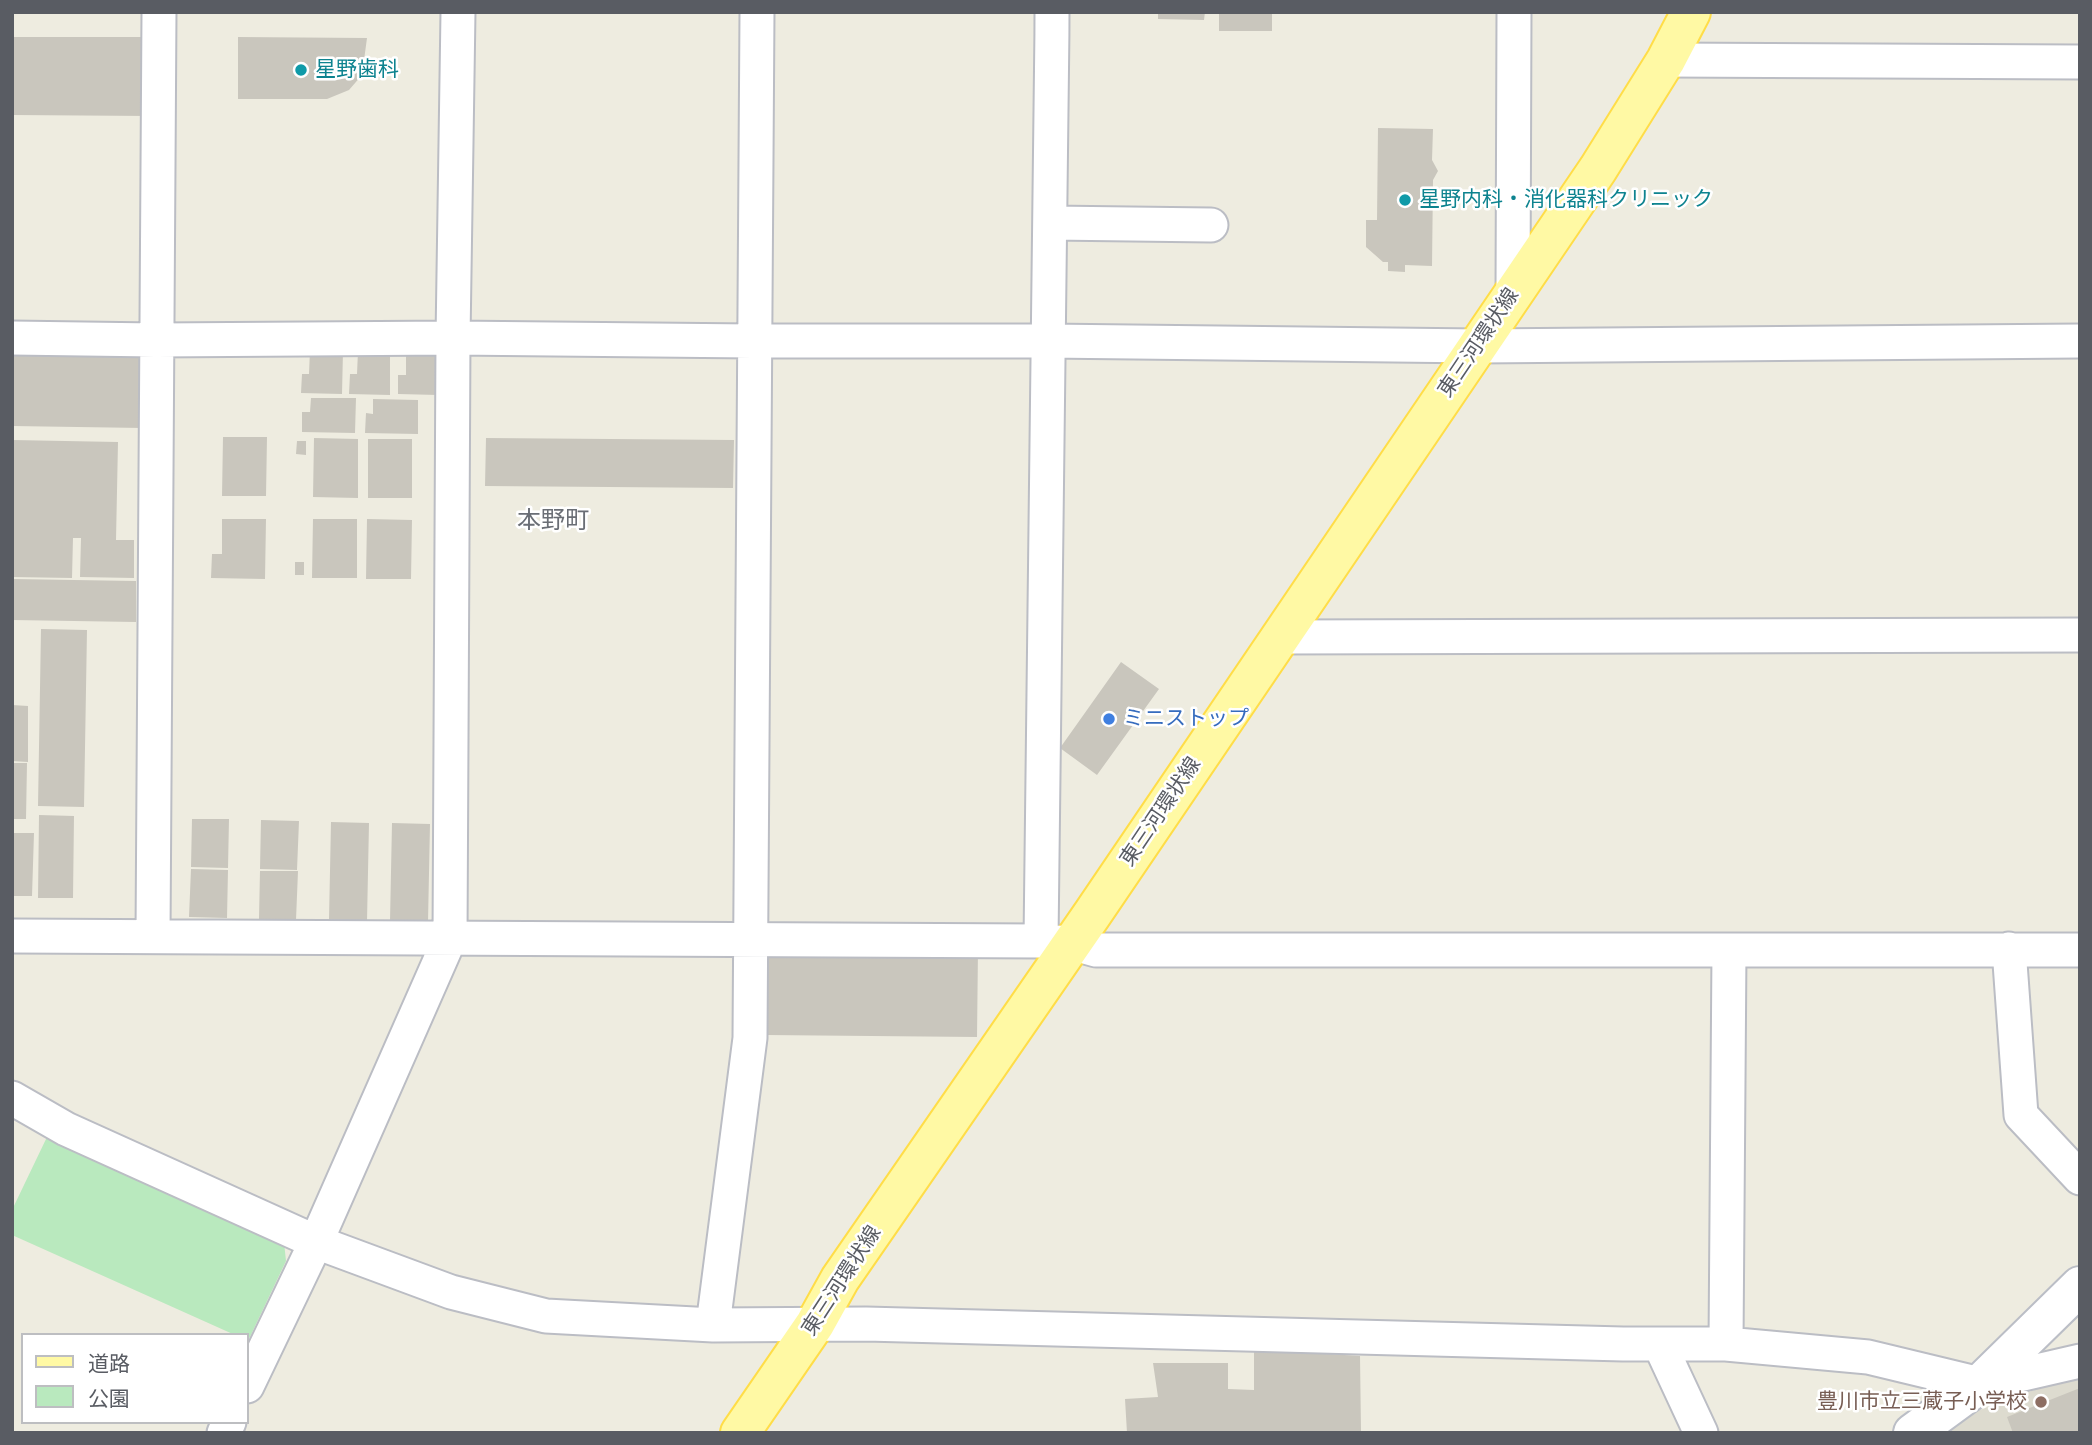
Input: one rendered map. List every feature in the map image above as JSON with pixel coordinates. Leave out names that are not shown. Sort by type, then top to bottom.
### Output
[{"type":"main road","name":"東三河環状線","points":[[740,1433],[816,1324],[841,1279],[1056,942],[1280,637],[1479,346],[1598,169],[1666,60],[1691,12]]},
{"type":"main road","points":[[1913,1433],[1980,1384],[2080,1286]]},
{"type":"street","points":[[153,935],[159,12]]},
{"type":"street","points":[[248,1384],[316,1242],[450,938],[453,338],[458,12]]},
{"type":"street","points":[[713,1325],[750,1038],[757,12]]},
{"type":"street","points":[[1052,12],[1051,223],[1047,341],[1056,942]]},
{"type":"street","points":[[1513,292],[1514,12]]},
{"type":"street","points":[[1666,60],[2080,62]]},
{"type":"street","points":[[1051,223],[1211,225]]},
{"type":"street","points":[[12,338],[1047,341],[1479,346],[2080,341]]},
{"type":"street","points":[[1280,637],[2080,635]]},
{"type":"street","points":[[12,936],[750,938],[1056,942],[1096,950],[2080,950]]},
{"type":"street","points":[[1726,1344],[1729,950]]},
{"type":"street","points":[[2009,950],[2021,1115],[2080,1178]]},
{"type":"street","points":[[12,1098],[66,1129],[316,1242],[451,1292],[546,1315],[713,1325],[866,1324],[1660,1345],[1726,1344],[1868,1357],[1980,1384],[2080,1360]]},
{"type":"street","points":[[1660,1345],[1701,1433]]},
{"type":"shaded area","name":"豊川市立三蔵子小学校","points":[[2080,1376],[2080,1433],[1933,1433],[1947,1422],[2059,1381]]},
{"type":"green space","points":[[47,1137],[284,1242],[286,1261],[248,1341],[248,1333],[231,1333],[12,1235],[12,1210]]},
{"type":"building","points":[[1158,12],[1205,12],[1204,20],[1158,19]]},
{"type":"building","points":[[1219,12],[1272,12],[1272,31],[1219,31]]},
{"type":"building","points":[[12,37],[152,37],[151,116],[12,115]]},
{"type":"building","name":"星野歯科","points":[[238,37],[367,38],[362,75],[349,90],[327,99],[238,99]]},
{"type":"building","name":"星野内科・消化器科クリニック","points":[[1378,128],[1433,129],[1432,160],[1438,171],[1433,180],[1432,266],[1405,265],[1405,272],[1388,271],[1388,262],[1383,262],[1366,247],[1366,220],[1377,220]]},
{"type":"building","points":[[310,350],[343,351],[342,394],[301,393],[302,374],[309,374]]},
{"type":"building","points":[[358,351],[390,351],[390,395],[349,394],[350,374],[357,374]]},
{"type":"building","points":[[406,351],[439,352],[438,395],[398,394],[398,375],[406,375]]},
{"type":"building","points":[[12,353],[143,354],[143,428],[12,426]]},
{"type":"building","points":[[311,398],[356,398],[355,433],[302,432],[302,412],[310,412]]},
{"type":"building","points":[[373,399],[418,400],[418,434],[365,433],[366,413],[373,414]]},
{"type":"building","points":[[223,437],[267,437],[266,496],[222,496]]},
{"type":"building","points":[[314,438],[358,439],[358,498],[313,497]]},
{"type":"building","points":[[486,438],[734,440],[733,488],[485,486]]},
{"type":"building","points":[[368,439],[412,439],[412,498],[368,498]]},
{"type":"building","points":[[12,440],[118,442],[116,540],[134,540],[134,578],[80,577],[81,538],[73,538],[72,578],[12,577]]},
{"type":"building","points":[[297,441],[306,441],[306,455],[296,454]]},
{"type":"building","points":[[222,519],[266,519],[265,579],[211,578],[212,554],[222,554]]},
{"type":"building","points":[[313,519],[357,519],[357,578],[312,578]]},
{"type":"building","points":[[367,519],[412,520],[411,579],[366,579]]},
{"type":"building","points":[[295,562],[304,562],[304,575],[295,575]]},
{"type":"building","points":[[12,579],[136,581],[136,622],[12,620]]},
{"type":"building","points":[[41,629],[87,630],[84,807],[38,806]]},
{"type":"building","name":"ミニストップ","points":[[1121,662],[1159,689],[1097,775],[1060,748]]},
{"type":"building","points":[[12,705],[28,706],[28,762],[12,761]]},
{"type":"building","points":[[12,763],[27,763],[26,819],[12,819]]},
{"type":"building","points":[[39,815],[74,816],[73,898],[38,898]]},
{"type":"building","points":[[192,819],[229,819],[228,868],[191,867]]},
{"type":"building","points":[[261,820],[299,821],[297,870],[260,869]]},
{"type":"building","points":[[331,822],[369,823],[367,921],[329,920]]},
{"type":"building","points":[[392,823],[430,824],[428,922],[390,921]]},
{"type":"building","points":[[12,833],[34,833],[32,896],[12,896]]},
{"type":"building","points":[[191,869],[228,870],[227,918],[189,917]]},
{"type":"building","points":[[260,871],[298,871],[296,920],[259,919]]},
{"type":"building","points":[[767,947],[978,949],[977,1037],[766,1035]]},
{"type":"building","points":[[1254,1349],[1360,1356],[1361,1433],[1127,1433],[1125,1399],[1158,1397],[1153,1363],[1228,1363],[1228,1389],[1254,1390]]},
{"type":"building","points":[[2080,1388],[2080,1433],[2013,1433],[2007,1417]]},
{"type":"place","name":"星野歯科","points":[[301,70]]},
{"type":"place","name":"星野内科・消化器科クリニック","points":[[1405,200]]},
{"type":"place","name":"ミニストップ","points":[[1109,719]]},
{"type":"place","name":"豊川市立三蔵子小学校","points":[[2041,1402]]},
{"type":"district","name":"本野町","points":[[553,521]]}]
